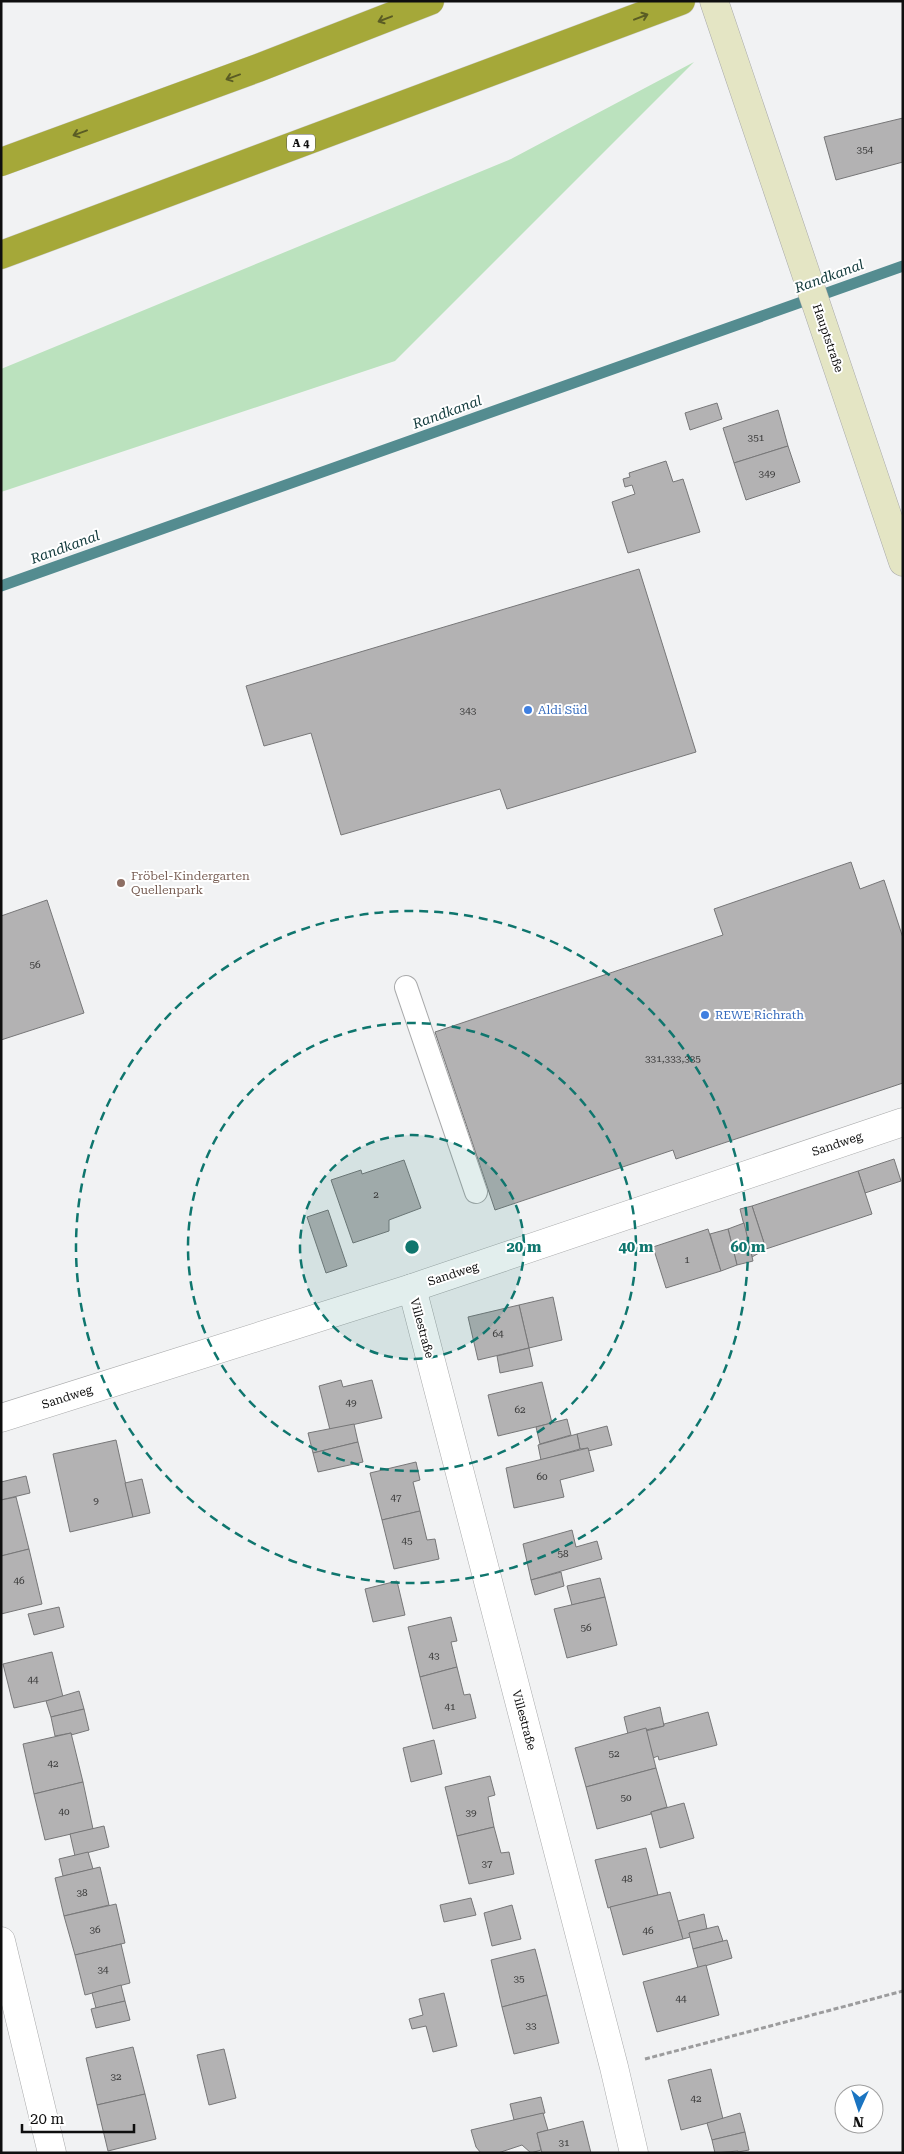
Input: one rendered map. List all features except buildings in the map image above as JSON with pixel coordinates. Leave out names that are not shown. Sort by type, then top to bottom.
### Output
[{"type":"highway","points":[[1,162],[258,68],[430,1]]},
{"type":"highway","name":"A 4","points":[[1,255],[681,1]]},
{"type":"main road","name":"Hauptstraße","points":[[714,1],[903,562]]},
{"type":"street","name":"Sandweg","points":[[1,1418],[412,1288],[903,1122]]},
{"type":"street","name":"Villestraße","points":[[412,1288],[614,2067],[634,2153]]},
{"type":"street","points":[[1,1941],[52,2153]]},
{"type":"lane","points":[[406,987],[476,1192]]},
{"type":"path","points":[[614,2067],[903,1991]]},
{"type":"green space","points":[[694,62],[395,361],[1,492],[1,369],[511,159]]},
{"type":"waterway","name":"Randkanal","points":[[1,586],[903,266]]},
{"type":"place","name":"Aldi Süd","points":[[528,710]]},
{"type":"place","name":"Fröbel-Kindergarten Quellenpark","points":[[121,883]]},
{"type":"place","name":"REWE Richrath","points":[[705,1015]]}]
